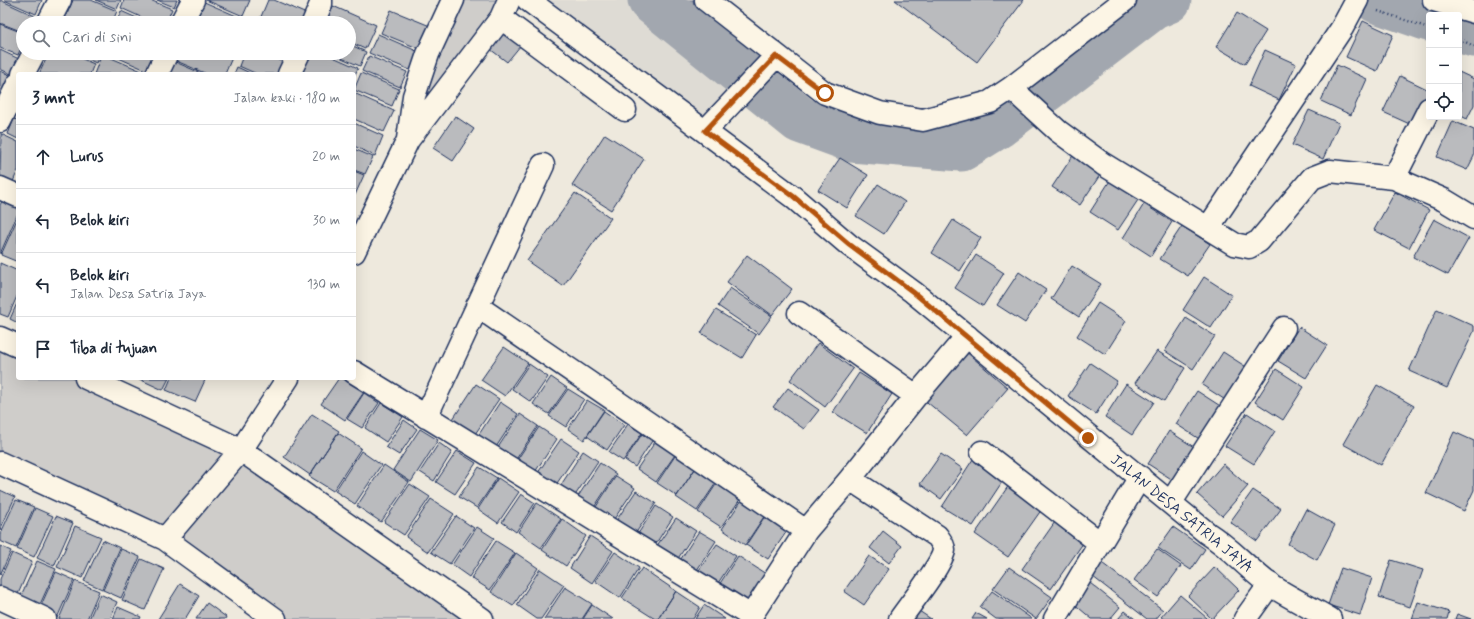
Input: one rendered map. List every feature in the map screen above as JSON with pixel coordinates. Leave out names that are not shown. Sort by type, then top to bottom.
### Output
[{"type":"street","points":[[52,16],[60,0]]},
{"type":"street","points":[[185,16],[192,0]]},
{"type":"street","points":[[316,16],[321,4],[321,0]]},
{"type":"street","points":[[408,140],[414,96],[428,54],[453,0]]},
{"type":"street","name":"JALAN DESA SATRIA JAYA","points":[[528,0],[707,129],[793,196],[849,244],[913,292],[967,336],[1088,438],[1114,456],[1207,533],[1224,544],[1249,568],[1270,584],[1330,619]]},
{"type":"street","points":[[706,0],[825,93],[880,113],[923,120],[990,102],[1011,88],[1125,0]]},
{"type":"street","points":[[1434,0],[1474,12]]},
{"type":"street","points":[[1208,228],[1342,28],[1356,2]]},
{"type":"street","points":[[356,248],[408,140],[505,9],[625,110]]},
{"type":"street","points":[[707,129],[776,56]]},
{"type":"street","points":[[24,72],[30,60]]},
{"type":"street","points":[[158,72],[164,60]]},
{"type":"street","points":[[290,72],[296,60]]},
{"type":"street","points":[[0,121],[16,88]]},
{"type":"street","points":[[1011,88],[1058,132],[1102,164],[1234,244],[1249,247],[1259,241],[1312,178],[1330,171],[1394,178],[1444,200],[1474,218]]},
{"type":"street","points":[[1394,178],[1426,115]]},
{"type":"street","points":[[426,417],[543,165]]},
{"type":"street","points":[[0,188],[16,195]]},
{"type":"street","points":[[477,306],[806,531]]},
{"type":"street","points":[[799,313],[916,396]]},
{"type":"street","points":[[1171,502],[1284,328]]},
{"type":"street","points":[[356,373],[750,617],[806,531],[967,336]]},
{"type":"street","points":[[0,338],[16,345]]},
{"type":"street","points":[[90,380],[241,450],[482,619]]},
{"type":"street","points":[[165,539],[241,450],[287,380]]},
{"type":"street","points":[[982,452],[1100,543]]},
{"type":"street","points":[[0,463],[165,539],[275,619]]},
{"type":"street","points":[[1055,619],[1140,478]]},
{"type":"street","points":[[850,479],[936,536],[944,549],[939,562],[900,619]]},
{"type":"street","points":[[1245,619],[1270,584]]},
{"type":"street","points":[[0,598],[44,619]]},
{"type":"path","points":[[1356,2],[1426,27]]},
{"type":"path","points":[[1462,40],[1474,46]]},
{"type":"shaded area","points":[[453,0],[509,0],[408,140]]},
{"type":"shaded area","points":[[528,0],[636,0],[745,87],[710,127]]},
{"type":"shaded area","points":[[1126,0],[1168,0],[1152,7],[998,125],[961,148],[852,139],[800,120],[753,82],[776,56],[880,113],[967,109]]},
{"type":"shaded area","points":[[1377,0],[1434,0],[1474,12],[1474,34],[1462,30],[1462,12],[1426,12],[1426,17]]},
{"type":"shaded area","points":[[0,338],[16,345],[16,380],[90,380],[241,450],[482,619],[275,619],[165,539],[0,463]]},
{"type":"water","points":[[636,0],[706,0],[776,56],[745,87]]},
{"type":"building","points":[[0,0],[35,16],[16,16],[16,29],[0,23]]},
{"type":"building","points":[[4,0],[42,0],[36,14]]},
{"type":"building","points":[[73,0],[91,0],[117,11],[115,16],[66,16]]},
{"type":"building","points":[[96,0],[121,0],[117,9]]},
{"type":"building","points":[[124,0],[150,0],[172,9],[169,16],[139,16],[121,8]]},
{"type":"building","points":[[157,0],[177,0],[174,7]]},
{"type":"building","points":[[206,0],[250,0],[243,16]]},
{"type":"building","points":[[268,0],[274,0],[309,15],[309,16],[261,16]]},
{"type":"building","points":[[895,0],[1024,0],[977,62]]},
{"type":"building","points":[[202,1],[236,16],[196,16]]},
{"type":"building","points":[[333,6],[356,16],[328,16]]},
{"type":"building","points":[[391,10],[430,26],[420,49],[381,33]]},
{"type":"building","points":[[121,11],[132,16],[119,16]]},
{"type":"building","points":[[1237,13],[1266,31],[1245,64],[1216,47]]},
{"type":"building","points":[[356,16],[376,25],[365,49],[356,45]]},
{"type":"building","points":[[1363,21],[1393,35],[1377,71],[1346,57]]},
{"type":"building","points":[[0,24],[16,30],[16,54],[0,48]]},
{"type":"building","points":[[504,32],[521,45],[507,62],[490,49]]},
{"type":"building","points":[[378,34],[419,52],[410,70],[369,53]]},
{"type":"building","points":[[356,47],[366,52],[360,66],[346,60],[356,60]]},
{"type":"building","points":[[0,50],[18,60],[11,74],[0,69]]},
{"type":"building","points":[[1265,50],[1296,64],[1279,100],[1249,86]]},
{"type":"building","points":[[369,56],[407,72],[400,87],[362,71]]},
{"type":"building","points":[[46,60],[85,60],[94,64],[91,72],[40,72]]},
{"type":"building","points":[[90,60],[97,60],[96,63]]},
{"type":"building","points":[[100,60],[116,60],[144,72],[95,72]]},
{"type":"building","points":[[123,60],[151,60],[146,70]]},
{"type":"building","points":[[174,60],[231,60],[226,72],[202,72]]},
{"type":"building","points":[[241,60],[279,60],[286,63],[282,72],[252,72],[239,66]]},
{"type":"building","points":[[306,60],[340,60],[358,68],[356,72],[301,72]]},
{"type":"building","points":[[173,61],[198,72],[169,72]]},
{"type":"building","points":[[1337,65],[1367,79],[1351,115],[1321,101]]},
{"type":"building","points":[[237,67],[248,72],[235,72]]},
{"type":"building","points":[[0,71],[10,75],[1,95],[0,95]]},
{"type":"building","points":[[361,73],[399,89],[392,106],[356,91],[356,85]]},
{"type":"building","points":[[1462,73],[1474,79],[1474,105],[1467,119],[1462,116]]},
{"type":"building","points":[[1400,76],[1426,89],[1426,97],[1414,126],[1383,112]]},
{"type":"building","points":[[356,94],[394,111],[384,132],[356,120]]},
{"type":"building","points":[[1309,110],[1339,123],[1323,159],[1292,145]]},
{"type":"building","points":[[455,116],[474,129],[453,161],[433,148]]},
{"type":"building","points":[[14,119],[16,120],[16,138],[8,134]]},
{"type":"building","points":[[1453,121],[1474,130],[1474,156],[1467,170],[1437,157]]},
{"type":"building","points":[[356,124],[383,136],[375,156],[356,147]]},
{"type":"building","points":[[1,134],[16,141],[16,175],[12,184],[0,178]]},
{"type":"building","points":[[605,134],[644,159],[611,210],[572,185]]},
{"type":"building","points":[[356,150],[373,157],[365,174],[356,171]]},
{"type":"building","points":[[1074,154],[1102,172],[1080,205],[1052,187]]},
{"type":"building","points":[[840,158],[868,175],[847,208],[818,190]]},
{"type":"building","points":[[356,172],[364,175],[356,193]]},
{"type":"building","points":[[1111,179],[1140,197],[1118,230],[1090,212]]},
{"type":"building","points":[[878,184],[905,202],[884,234],[856,216]]},
{"type":"building","points":[[1395,192],[1429,210],[1409,248],[1374,230]]},
{"type":"building","points":[[575,193],[611,218],[563,286],[527,261]]},
{"type":"building","points":[[2,201],[16,207],[16,218],[0,254],[0,205]]},
{"type":"building","points":[[1144,204],[1172,222],[1151,256],[1123,238]]},
{"type":"building","points":[[1434,219],[1469,238],[1448,275],[1413,257]]},
{"type":"building","points":[[953,220],[981,238],[960,271],[932,253]]},
{"type":"building","points":[[16,221],[16,261],[1,255]]},
{"type":"building","points":[[1182,226],[1210,244],[1188,276],[1160,259]]},
{"type":"building","points":[[747,255],[792,289],[772,315],[727,282]]},
{"type":"building","points":[[976,255],[1004,273],[983,306],[955,288]]},
{"type":"building","points":[[0,263],[16,270],[16,299],[8,317],[0,314]]},
{"type":"building","points":[[1072,266],[1101,284],[1079,317],[1051,299]]},
{"type":"building","points":[[1019,272],[1046,290],[1025,323],[997,305]]},
{"type":"building","points":[[1204,277],[1232,295],[1211,328],[1183,310]]},
{"type":"building","points":[[730,288],[772,316],[759,334],[718,306]]},
{"type":"building","points":[[1098,303],[1126,321],[1105,354],[1077,336]]},
{"type":"building","points":[[16,306],[16,322],[10,319]]},
{"type":"building","points":[[1437,309],[1474,326],[1474,331],[1447,388],[1409,371]]},
{"type":"building","points":[[716,310],[756,335],[742,358],[701,333]]},
{"type":"building","points":[[1186,318],[1215,336],[1193,369],[1165,351]]},
{"type":"building","points":[[1299,327],[1327,345],[1306,378],[1278,361]]},
{"type":"building","points":[[818,343],[853,369],[825,407],[790,380]]},
{"type":"building","points":[[504,347],[528,363],[505,396],[481,380]]},
{"type":"building","points":[[964,350],[1008,388],[967,435],[922,398]]},
{"type":"building","points":[[1157,351],[1185,368],[1164,401],[1135,383]]},
{"type":"building","points":[[1223,352],[1251,370],[1230,403],[1202,385]]},
{"type":"building","points":[[1090,363],[1117,381],[1096,414],[1068,396]]},
{"type":"building","points":[[529,364],[548,377],[531,402],[512,389]]},
{"type":"building","points":[[1276,369],[1304,387],[1283,420],[1255,402]]},
{"type":"building","points":[[859,373],[892,394],[867,433],[833,412]]},
{"type":"building","points":[[551,377],[567,388],[549,414],[533,404]]},
{"type":"building","points":[[141,380],[168,380],[163,390]]},
{"type":"building","points":[[170,380],[205,380],[195,402],[166,390]]},
{"type":"building","points":[[338,380],[345,380],[364,392],[345,420],[321,404]]},
{"type":"building","points":[[476,384],[499,399],[475,434],[453,419]]},
{"type":"building","points":[[1126,384],[1154,402],[1132,435],[1105,417]]},
{"type":"building","points":[[1377,385],[1414,406],[1381,465],[1343,444]]},
{"type":"building","points":[[788,388],[819,410],[804,429],[773,407]]},
{"type":"building","points":[[568,389],[584,399],[566,427],[549,416]]},
{"type":"building","points":[[1197,391],[1225,409],[1204,442],[1176,424]]},
{"type":"building","points":[[364,393],[379,403],[362,428],[347,419]]},
{"type":"building","points":[[587,400],[604,410],[584,440],[568,429]]},
{"type":"building","points":[[500,402],[518,414],[494,450],[476,439]]},
{"type":"building","points":[[381,403],[403,417],[386,442],[365,428]]},
{"type":"building","points":[[604,411],[624,425],[607,450],[587,436]]},
{"type":"building","points":[[1247,413],[1275,431],[1254,464],[1225,446]]},
{"type":"building","points":[[312,414],[339,431],[310,475],[284,457]]},
{"type":"building","points":[[520,414],[538,426],[513,464],[495,452]]},
{"type":"building","points":[[404,420],[417,429],[399,455],[386,447]]},
{"type":"building","points":[[628,424],[642,433],[623,461],[609,452]]},
{"type":"building","points":[[539,427],[557,439],[533,475],[515,463]]},
{"type":"building","points":[[420,429],[438,440],[411,482],[393,470]]},
{"type":"building","points":[[1169,431],[1197,449],[1176,482],[1148,464]]},
{"type":"building","points":[[1454,432],[1474,441],[1474,490],[1464,511],[1426,493]]},
{"type":"building","points":[[338,433],[361,448],[333,491],[309,476]]},
{"type":"building","points":[[642,434],[652,441],[635,467],[625,460]]},
{"type":"building","points":[[561,439],[579,451],[553,489],[535,477]]},
{"type":"building","points":[[657,439],[677,452],[656,482],[637,469]]},
{"type":"building","points":[[439,443],[452,452],[434,481],[420,472]]},
{"type":"building","points":[[361,451],[381,465],[355,504],[335,491]]},
{"type":"building","points":[[457,451],[476,463],[455,494],[436,482]]},
{"type":"building","points":[[583,451],[598,461],[572,500],[557,491]]},
{"type":"building","points":[[677,453],[697,466],[677,496],[657,483]]},
{"type":"building","points":[[941,454],[963,469],[941,499],[920,484]]},
{"type":"building","points":[[975,456],[1006,476],[973,526],[942,507]]},
{"type":"building","points":[[600,463],[616,474],[591,512],[575,501]]},
{"type":"building","points":[[1223,464],[1248,486],[1222,516],[1197,494]]},
{"type":"building","points":[[384,465],[409,482],[381,522],[357,506]]},
{"type":"building","points":[[697,466],[718,480],[697,511],[676,497]]},
{"type":"building","points":[[479,467],[497,478],[477,508],[459,497]]},
{"type":"building","points":[[616,476],[635,488],[610,525],[592,513]]},
{"type":"building","points":[[498,478],[519,492],[498,523],[478,509]]},
{"type":"building","points":[[719,480],[743,495],[721,527],[698,512]]},
{"type":"building","points":[[410,484],[430,497],[404,535],[384,522]]},
{"type":"building","points":[[1009,485],[1042,509],[1008,557],[975,534]]},
{"type":"building","points":[[0,490],[15,497],[0,530]]},
{"type":"building","points":[[1253,490],[1281,509],[1257,541],[1230,522]]},
{"type":"building","points":[[636,491],[656,503],[633,537],[614,524]]},
{"type":"building","points":[[521,494],[535,503],[516,532],[502,522]]},
{"type":"building","points":[[744,497],[767,512],[745,545],[722,529]]},
{"type":"building","points":[[431,499],[454,514],[428,552],[406,537]]},
{"type":"building","points":[[16,500],[34,507],[16,548],[0,541],[0,535]]},
{"type":"building","points":[[537,503],[561,519],[541,548],[518,532]]},
{"type":"building","points":[[656,506],[673,517],[651,551],[634,540]]},
{"type":"building","points":[[35,508],[53,516],[34,557],[17,549]]},
{"type":"building","points":[[1306,509],[1335,525],[1317,560],[1288,544]]},
{"type":"building","points":[[769,510],[791,525],[768,559],[746,545]]},
{"type":"building","points":[[56,516],[73,523],[54,566],[37,558]]},
{"type":"building","points":[[456,516],[474,528],[450,564],[431,552]]},
{"type":"building","points":[[676,518],[696,531],[675,563],[654,550]]},
{"type":"building","points":[[562,519],[586,536],[566,566],[542,550]]},
{"type":"building","points":[[1057,519],[1086,539],[1051,589],[1022,569]]},
{"type":"building","points":[[75,526],[101,537],[82,578],[57,567]]},
{"type":"building","points":[[477,527],[494,538],[469,577],[452,565]]},
{"type":"building","points":[[1173,527],[1205,549],[1191,570],[1158,548]]},
{"type":"building","points":[[699,531],[716,541],[693,576],[677,565]]},
{"type":"building","points":[[883,531],[902,546],[889,563],[870,548]]},
{"type":"building","points":[[590,536],[613,551],[592,583],[570,568]]},
{"type":"building","points":[[103,540],[120,548],[102,589],[84,581]]},
{"type":"building","points":[[496,541],[515,553],[490,590],[471,578]]},
{"type":"building","points":[[717,544],[736,556],[714,589],[695,576]]},
{"type":"building","points":[[0,546],[11,551],[0,575]]},
{"type":"building","points":[[121,549],[140,557],[121,598],[103,590]]},
{"type":"building","points":[[1157,549],[1181,566],[1158,597],[1134,580]]},
{"type":"building","points":[[615,552],[639,568],[620,598],[595,581]]},
{"type":"building","points":[[12,553],[32,562],[15,601],[0,594],[0,579]]},
{"type":"building","points":[[516,553],[538,568],[513,606],[491,592]]},
{"type":"building","points":[[738,556],[766,574],[743,609],[715,591]]},
{"type":"building","points":[[869,556],[889,569],[864,605],[844,591]]},
{"type":"building","points":[[141,559],[164,569],[145,610],[122,600]]},
{"type":"building","points":[[1098,560],[1163,610],[1156,619],[1147,619],[1088,573]]},
{"type":"building","points":[[1391,560],[1423,570],[1410,607],[1379,597]]},
{"type":"building","points":[[37,561],[56,569],[37,611],[18,602]]},
{"type":"building","points":[[1009,567],[1052,597],[1036,619],[993,589]]},
{"type":"building","points":[[1215,567],[1239,590],[1212,619],[1188,596]]},
{"type":"building","points":[[642,568],[676,591],[658,619],[655,619],[622,598]]},
{"type":"building","points":[[1341,568],[1372,578],[1360,615],[1328,605]]},
{"type":"building","points":[[540,569],[564,585],[541,619],[537,619],[517,605]]},
{"type":"building","points":[[56,572],[74,580],[57,618],[39,610]]},
{"type":"building","points":[[75,581],[99,591],[87,619],[59,619]]},
{"type":"building","points":[[1090,583],[1120,607],[1110,619],[1092,619],[1073,603]]},
{"type":"building","points":[[180,584],[199,596],[185,619],[158,619]]},
{"type":"building","points":[[565,587],[592,604],[582,619],[544,619]]},
{"type":"building","points":[[676,591],[700,607],[693,619],[658,619]]},
{"type":"building","points":[[992,591],[1032,619],[996,619],[980,607]]},
{"type":"building","points":[[100,594],[117,602],[110,619],[89,619]]},
{"type":"building","points":[[1180,595],[1207,619],[1164,619],[1161,617]]},
{"type":"building","points":[[1418,602],[1449,612],[1447,619],[1412,619]]},
{"type":"building","points":[[207,603],[226,617],[225,619],[196,619]]},
{"type":"building","points":[[592,605],[613,619],[583,619]]},
{"type":"building","points":[[704,605],[725,619],[695,619]]},
{"type":"building","points":[[118,607],[141,617],[140,619],[113,619]]},
{"type":"building","points":[[919,611],[931,619],[913,619]]},
{"type":"building","points":[[1125,611],[1135,619],[1118,619]]},
{"type":"building","points":[[976,613],[987,619],[972,619]]},
{"type":"building","points":[[1457,614],[1471,619],[1455,619]]},
{"type":"waterway","points":[[651,0],[800,120],[852,139],[961,148],[998,125],[1152,7],[1168,0]]},
{"type":"waterway","points":[[1377,0],[1426,17]]},
{"type":"waterway","points":[[1462,30],[1474,34]]},
{"type":"route","points":[[825,93],[776,56],[705,131],[793,196],[849,244],[913,292],[1028,386],[1088,438]]}]
